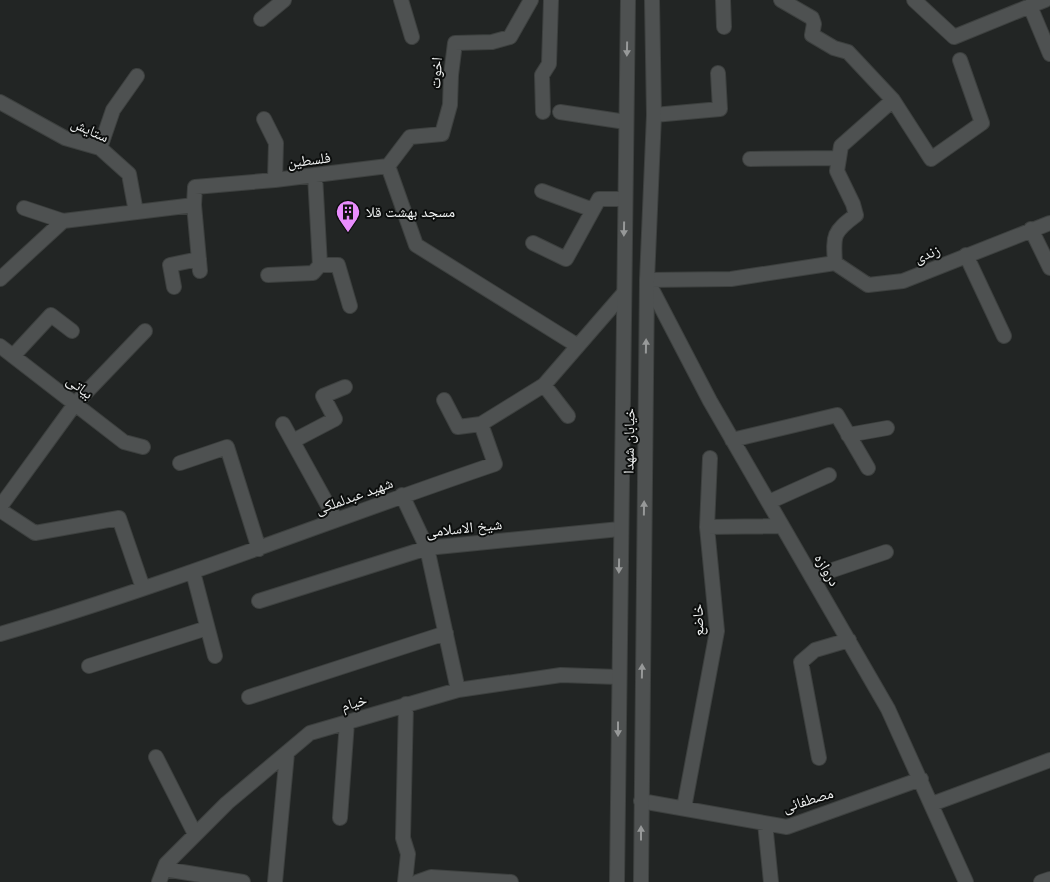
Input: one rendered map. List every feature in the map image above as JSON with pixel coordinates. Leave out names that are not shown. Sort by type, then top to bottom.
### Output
[{"type":"street","points":[[261,19],[284,0]]},
{"type":"street","points":[[401,0],[412,37]]},
{"type":"street","name":"اخوت","points":[[388,166],[410,137],[442,134],[450,105],[450,76],[455,43],[492,42],[510,37],[531,0]]},
{"type":"street","points":[[543,112],[542,75],[549,64],[551,0]]},
{"type":"street","name":"خیابان شهدا","points":[[617,882],[618,677],[628,0]]},
{"type":"street","name":"خیابان شهدا","points":[[641,882],[647,280],[654,115],[652,0]]},
{"type":"street","points":[[724,0],[724,27]]},
{"type":"street","points":[[781,0],[812,18],[814,24],[812,35],[834,48],[848,52],[893,100],[931,160],[982,123],[960,60]]},
{"type":"street","points":[[914,0],[954,37],[1045,0]]},
{"type":"street","points":[[1030,6],[1050,54]]},
{"type":"street","points":[[654,115],[720,109],[718,73]]},
{"type":"street","points":[[100,148],[113,110],[137,76]]},
{"type":"street","points":[[647,280],[731,279],[835,263],[833,239],[839,227],[856,215],[853,204],[837,171],[841,146],[893,100]]},
{"type":"street","name":"ستایش","points":[[0,102],[66,138],[100,148],[129,174],[136,212]]},
{"type":"street","points":[[560,112],[626,122]]},
{"type":"street","points":[[264,119],[276,143],[275,180]]},
{"type":"street","points":[[750,159],[840,158]]},
{"type":"street","points":[[388,166],[416,245],[578,346]]},
{"type":"street","name":"فلسطین","points":[[194,205],[195,187],[275,180],[388,166]]},
{"type":"street","points":[[315,175],[320,266]]},
{"type":"street","points":[[542,191],[593,210]]},
{"type":"street","points":[[533,243],[566,258],[599,199],[625,199]]},
{"type":"street","points":[[24,208],[63,221],[194,205],[199,265],[170,265],[174,287]]},
{"type":"street","points":[[0,279],[63,221]]},
{"type":"street","name":"زندی","points":[[835,263],[868,285],[903,281],[1050,223]]},
{"type":"street","points":[[1031,229],[1050,268]]},
{"type":"street","points":[[966,255],[1004,336]]},
{"type":"street","points":[[268,276],[313,273],[320,266],[338,265],[350,306]]},
{"type":"street","name":"دروازه","points":[[647,280],[732,440],[888,709],[966,882]]},
{"type":"street","points":[[444,400],[458,427],[481,424],[544,385],[624,294]]},
{"type":"street","points":[[13,356],[51,315],[72,331]]},
{"type":"street","points":[[143,588],[119,518],[34,533],[0,508],[75,404],[145,331]]},
{"type":"street","name":"بیاتی","points":[[0,346],[124,442],[143,447]]},
{"type":"street","points":[[544,385],[568,416]]},
{"type":"street","points":[[293,441],[335,419],[323,396],[345,387]]},
{"type":"street","points":[[732,440],[836,415],[868,468]]},
{"type":"street","points":[[283,424],[336,520]]},
{"type":"street","name":"شهید عبدلملکی","points":[[0,634],[193,572],[402,495],[495,464],[481,424]]},
{"type":"street","points":[[848,435],[887,428]]},
{"type":"street","points":[[180,463],[227,446],[259,549]]},
{"type":"street","name":"خاضع","points":[[684,808],[717,631],[706,527],[710,458]]},
{"type":"street","points":[[768,502],[829,475]]},
{"type":"street","points":[[402,495],[427,548],[458,690]]},
{"type":"street","points":[[706,527],[782,526]]},
{"type":"street","name":"شیخ الاسلامی","points":[[259,600],[427,548],[620,529]]},
{"type":"street","points":[[812,577],[886,552]]},
{"type":"street","points":[[193,572],[215,656]]},
{"type":"street","points":[[89,666],[208,628]]},
{"type":"street","points":[[249,697],[446,633]]},
{"type":"street","points":[[819,758],[801,662],[816,650],[849,640]]},
{"type":"street","name":"خیام","points":[[158,879],[166,864],[227,803],[310,733],[458,690],[561,675],[618,677]]},
{"type":"street","points":[[405,882],[408,854],[403,838],[406,704]]},
{"type":"street","points":[[340,818],[347,722]]},
{"type":"street","points":[[275,882],[287,753]]},
{"type":"street","points":[[156,757],[196,834]]},
{"type":"street","points":[[932,804],[1050,760]]},
{"type":"street","name":"مصطفائی","points":[[642,801],[787,827],[921,779]]},
{"type":"street","points":[[765,823],[771,882]]},
{"type":"street","points":[[417,882],[431,877],[511,882]]},
{"type":"street","points":[[158,879],[243,882]]},
{"type":"street","points":[[1041,882],[1050,879]]},
{"type":"place","name":"مسجد بهشت قلا","points":[[348,233]]}]
